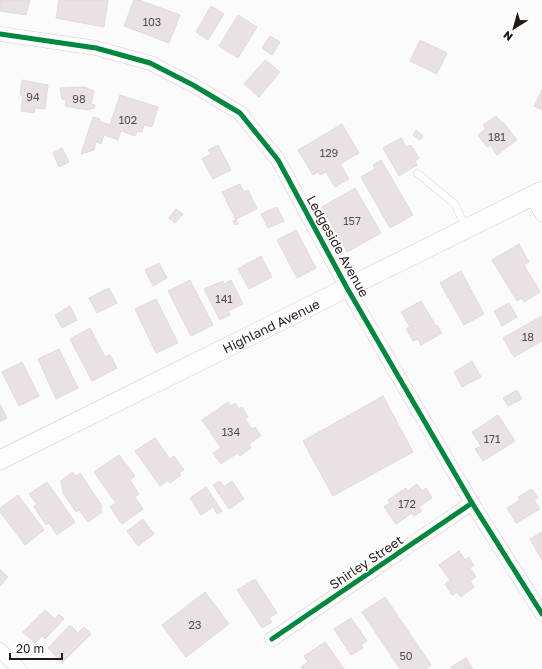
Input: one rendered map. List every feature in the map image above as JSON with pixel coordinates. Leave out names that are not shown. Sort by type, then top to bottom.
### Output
[{"type":"main road","name":"Highland Avenue","points":[[0,460],[537,194]]},
{"type":"street","name":"Ledgeside Avenue","points":[[0,34],[96,48],[150,63],[194,85],[240,113],[278,160],[347,288],[472,503],[542,614]]},
{"type":"street","points":[[537,194],[542,214]]},
{"type":"street","name":"Shirley Street","points":[[272,639],[472,503]]},
{"type":"street","points":[[0,650],[19,669]]},
{"type":"lane","points":[[417,173],[455,204],[466,229]]},
{"type":"building","points":[[0,0],[30,0],[26,15],[0,11]]},
{"type":"building","points":[[59,0],[108,0],[104,27],[56,18]]},
{"type":"building","points":[[134,0],[139,0],[180,15],[169,43],[124,26]]},
{"type":"building","points":[[211,6],[224,14],[208,40],[196,32]]},
{"type":"building","points":[[238,15],[257,27],[238,58],[219,46]]},
{"type":"building","points":[[270,36],[280,42],[272,55],[262,48]]},
{"type":"building","points":[[420,40],[447,53],[437,74],[410,61]]},
{"type":"building","points":[[265,60],[280,72],[259,97],[244,84]]},
{"type":"building","points":[[22,80],[48,85],[45,109],[35,108],[34,113],[21,111],[23,95],[20,95]]},
{"type":"building","points":[[84,87],[94,91],[91,104],[95,105],[95,108],[87,110],[65,106],[66,100],[62,99],[60,88]]},
{"type":"building","points":[[542,90],[542,110],[534,106]]},
{"type":"building","points":[[120,95],[158,107],[152,127],[144,125],[142,132],[137,131],[135,136],[121,131],[118,140],[104,135],[101,144],[96,142],[94,150],[81,154],[93,117],[110,125]]},
{"type":"building","points":[[496,116],[502,123],[503,122],[517,140],[497,155],[490,145],[487,147],[478,135],[486,129],[483,125]]},
{"type":"building","points":[[342,124],[359,153],[340,164],[349,179],[335,187],[326,172],[320,175],[318,172],[313,175],[298,150]]},
{"type":"building","points":[[416,130],[423,136],[420,140],[413,135]]},
{"type":"building","points":[[401,138],[406,147],[411,145],[419,158],[415,161],[417,165],[399,176],[383,148]]},
{"type":"building","points":[[218,145],[231,170],[213,179],[202,159],[211,154],[208,150]]},
{"type":"building","points":[[62,148],[69,162],[59,167],[53,153]]},
{"type":"building","points":[[381,160],[413,215],[390,228],[361,177],[375,169],[373,165]]},
{"type":"building","points":[[240,184],[244,192],[248,190],[257,209],[236,219],[238,224],[235,225],[233,221],[236,220],[222,192]]},
{"type":"building","points":[[355,188],[381,233],[347,252],[322,207]]},
{"type":"building","points":[[277,207],[284,221],[268,228],[261,214]]},
{"type":"building","points":[[176,209],[183,214],[175,223],[169,218]]},
{"type":"building","points":[[296,230],[316,268],[297,278],[277,240]]},
{"type":"building","points":[[519,244],[529,262],[524,265],[540,292],[524,302],[522,298],[517,301],[492,260]]},
{"type":"building","points":[[261,256],[272,277],[249,289],[238,269]]},
{"type":"building","points":[[159,263],[167,278],[153,286],[145,270]]},
{"type":"building","points":[[461,271],[484,314],[464,325],[440,283]]},
{"type":"building","points":[[190,280],[213,325],[191,336],[168,291]]},
{"type":"building","points":[[231,280],[243,304],[228,311],[230,315],[220,320],[204,289],[223,281],[224,284]]},
{"type":"building","points":[[109,288],[117,303],[97,313],[89,298]]},
{"type":"building","points":[[156,299],[178,343],[156,353],[135,309]]},
{"type":"building","points":[[421,301],[442,333],[421,345],[418,339],[413,341],[406,329],[410,327],[401,312]]},
{"type":"building","points":[[509,303],[517,317],[502,326],[494,311]]},
{"type":"building","points":[[70,306],[77,320],[62,328],[55,315]]},
{"type":"building","points":[[542,316],[542,341],[514,357],[503,338]]},
{"type":"building","points":[[90,328],[105,357],[110,355],[117,368],[92,381],[70,339]]},
{"type":"building","points":[[59,349],[78,388],[56,399],[38,359]]},
{"type":"building","points":[[472,361],[481,377],[462,387],[454,372]]},
{"type":"building","points":[[22,362],[39,396],[19,406],[2,372]]},
{"type":"building","points":[[517,390],[522,399],[508,406],[503,398]]},
{"type":"building","points":[[383,396],[413,452],[333,496],[303,441]]},
{"type":"building","points":[[228,402],[231,406],[235,403],[239,409],[242,407],[248,417],[245,419],[252,429],[255,427],[261,436],[249,444],[251,448],[240,456],[237,453],[221,464],[213,453],[221,448],[202,420]]},
{"type":"building","points":[[0,404],[7,418],[0,422]]},
{"type":"building","points":[[498,415],[515,441],[483,461],[475,449],[481,446],[472,432]]},
{"type":"building","points":[[155,438],[170,459],[174,456],[184,470],[179,473],[181,475],[170,483],[168,480],[160,486],[135,451]]},
{"type":"building","points":[[119,455],[135,476],[130,480],[139,494],[135,497],[143,509],[122,524],[110,507],[116,503],[94,472]]},
{"type":"building","points":[[72,472],[76,476],[80,473],[102,506],[102,512],[88,522],[79,510],[76,512],[63,493],[61,481]]},
{"type":"building","points":[[220,481],[224,487],[232,481],[244,499],[229,509],[213,485]]},
{"type":"building","points":[[47,482],[75,522],[57,535],[49,523],[46,525],[34,507],[37,504],[29,494]]},
{"type":"building","points":[[417,484],[422,491],[426,488],[432,498],[419,507],[422,511],[414,516],[412,513],[396,524],[384,507],[390,503],[388,500],[406,488],[407,491]]},
{"type":"building","points":[[206,487],[222,511],[217,514],[213,507],[201,515],[190,498]]},
{"type":"building","points":[[532,489],[538,498],[534,500],[540,509],[516,523],[507,508],[520,500],[518,497]]},
{"type":"building","points":[[18,495],[44,530],[25,545],[0,512],[0,508]]},
{"type":"building","points":[[143,519],[154,534],[138,546],[127,531]]},
{"type":"building","points":[[542,532],[542,560],[530,539]]},
{"type":"building","points":[[459,551],[465,560],[468,557],[474,565],[470,568],[476,577],[470,581],[474,587],[461,597],[457,592],[452,595],[445,584],[450,580],[439,565]]},
{"type":"building","points":[[0,569],[8,577],[0,586]]},
{"type":"building","points":[[255,579],[277,613],[269,618],[272,622],[262,628],[237,590]]},
{"type":"building","points":[[205,592],[229,624],[186,657],[162,625]]},
{"type":"building","points":[[385,597],[431,665],[426,669],[400,669],[362,612]]},
{"type":"building","points":[[45,610],[55,619],[59,614],[64,619],[45,639],[42,636],[35,643],[23,632]]},
{"type":"building","points":[[351,618],[367,641],[361,645],[363,648],[351,655],[334,629]]},
{"type":"building","points":[[70,625],[78,633],[84,627],[91,634],[62,663],[48,648]]},
{"type":"building","points":[[325,642],[344,669],[302,669],[301,667],[308,662],[304,656]]},
{"type":"building","points":[[466,658],[473,669],[452,669],[451,667]]},
{"type":"cycle path","points":[[0,34],[96,48],[150,63],[193,85],[240,113],[278,160],[347,288],[394,369],[472,503],[542,614]]},
{"type":"cycle path","points":[[272,639],[472,503]]}]
